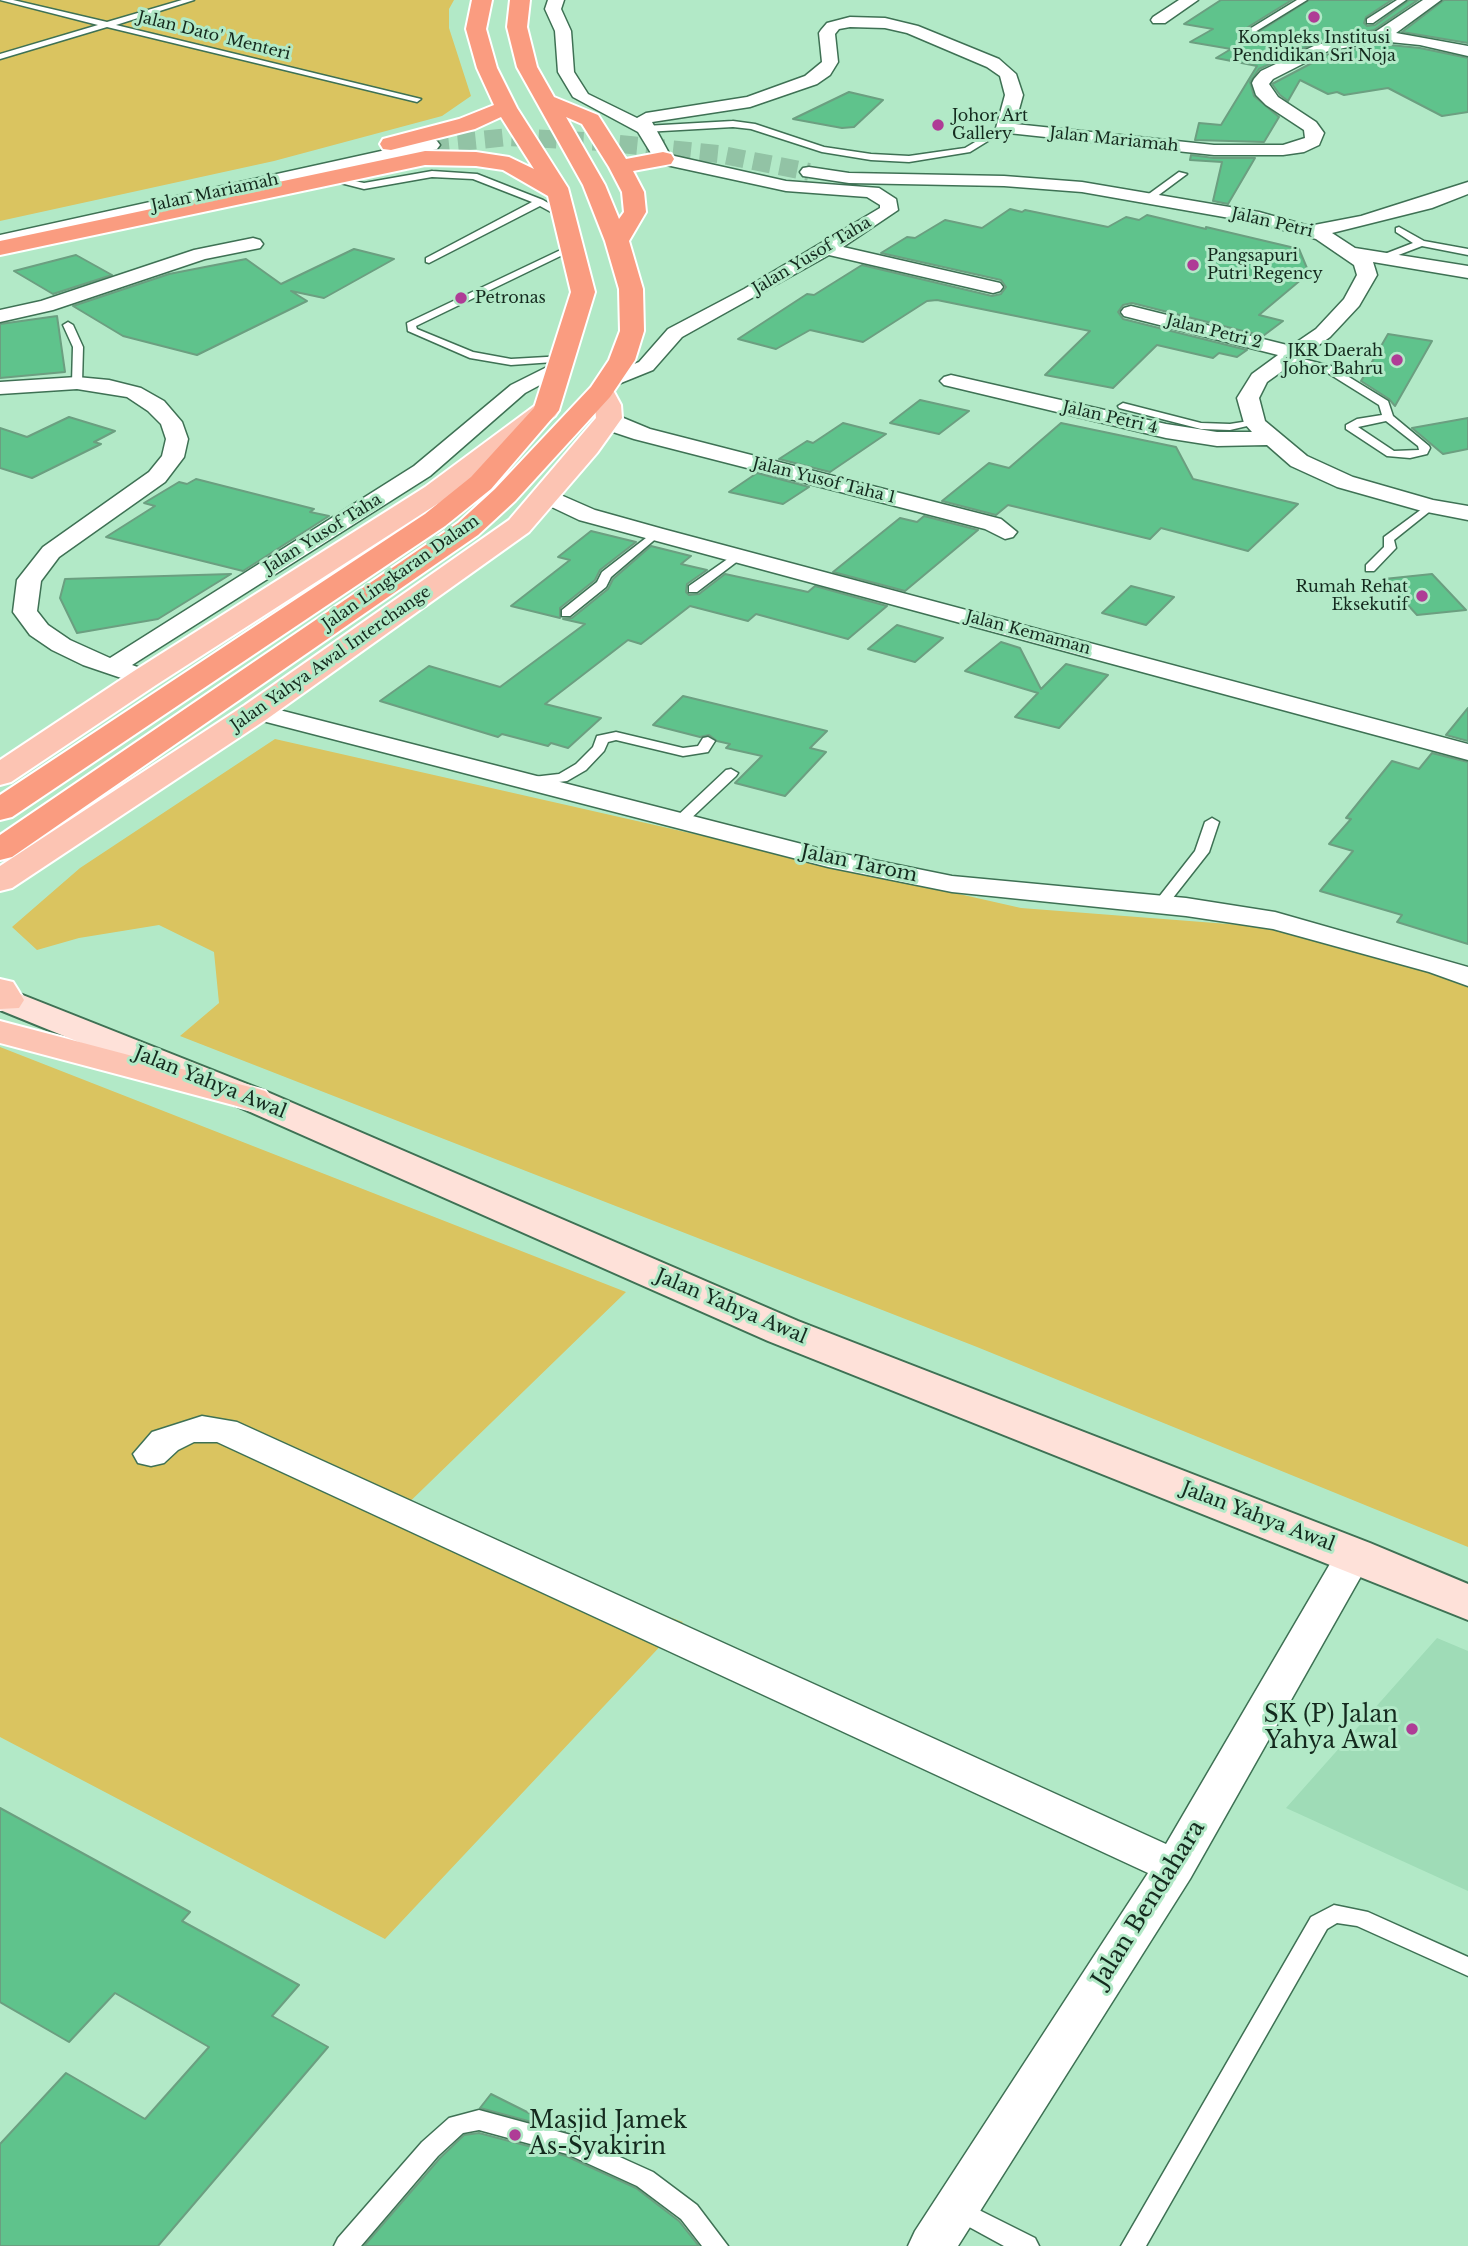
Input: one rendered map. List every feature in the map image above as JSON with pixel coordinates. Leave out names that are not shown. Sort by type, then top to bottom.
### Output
[{"type":"highway","name":"Jalan Lingkaran Dalam","points":[[0,810],[435,520],[481,483],[546,410],[563,363],[583,292],[572,248],[555,204],[486,68],[476,29],[482,0]]},
{"type":"highway","name":"Jalan Lingkaran Dalam","points":[[0,850],[468,529],[605,398],[632,331],[631,289],[617,241],[594,185],[527,67],[517,27],[520,0]]},
{"type":"highway","points":[[544,100],[590,120],[633,192],[635,212],[617,241]]},
{"type":"highway","points":[[0,233],[414,139],[467,124],[506,108]]},
{"type":"highway","points":[[0,248],[323,178],[425,159],[475,159],[509,164],[555,204]]},
{"type":"highway","points":[[620,167],[663,159]]},
{"type":"main road","name":"Jalan Yahya Awal Interchange","points":[[0,881],[256,712],[519,526],[589,447],[605,398]]},
{"type":"main road","points":[[0,775],[145,678],[435,493],[546,410]]},
{"type":"main road","points":[[0,904],[102,815]]},
{"type":"main road","name":"Jalan Yahya Awal","points":[[1,1005],[252,1099],[783,1331],[1354,1555],[1468,1604]]},
{"type":"street","points":[[556,0],[553,9],[562,31],[566,72],[582,97],[645,130]]},
{"type":"street","points":[[1159,20],[1190,0]]},
{"type":"street","points":[[1380,36],[1433,0]]},
{"type":"street","points":[[663,159],[645,130],[643,121],[646,118],[731,106],[793,88],[824,71],[830,62],[827,33],[833,26],[868,21],[912,29],[993,62],[1008,74],[1014,95],[1005,128]]},
{"type":"street","name":"Jalan Mariamah","points":[[1005,128],[1214,150],[1268,151],[1298,148],[1313,141],[1315,133],[1301,119],[1272,101],[1262,91],[1260,83],[1286,65],[1344,41],[1380,36],[1420,40],[1468,51]]},
{"type":"street","points":[[604,109],[684,111]]},
{"type":"street","name":"Jalan Mariamah","points":[[0,241],[431,145]]},
{"type":"street","name":"Jalan Yusof Taha","points":[[605,398],[646,366],[675,333],[751,293],[888,209],[889,204],[872,192],[786,186],[663,159]]},
{"type":"street","name":"Jalan Petri","points":[[809,172],[849,178],[1003,181],[1069,186],[1259,218],[1323,235],[1351,253]]},
{"type":"street","points":[[1310,231],[1388,215],[1468,188]]},
{"type":"street","points":[[0,316],[47,306],[201,254],[253,244]]},
{"type":"street","points":[[826,249],[993,288]]},
{"type":"street","points":[[1351,253],[1468,272]]},
{"type":"street","points":[[1351,253],[1363,262],[1367,275],[1352,302],[1323,334],[1259,378],[1248,398],[1263,430],[1299,461],[1345,482],[1430,506],[1468,513]]},
{"type":"street","name":"Jalan Petri 2","points":[[1131,312],[1294,355]]},
{"type":"street","name":"Jalan Yusof Taha","points":[[112,667],[422,471],[518,389],[563,363]]},
{"type":"street","name":"Jalan Petri 4","points":[[951,381],[1167,431],[1217,439],[1263,430]]},
{"type":"street","points":[[0,388],[77,383],[109,386],[134,392],[156,406],[171,422],[177,439],[173,457],[157,477],[51,552],[29,580],[25,612],[39,630],[61,646],[145,678]]},
{"type":"street","name":"Jalan Yusof Taha 1","points":[[605,398],[621,428],[993,524],[1005,532]]},
{"type":"street","name":"Jalan Yusof Taha 1","points":[[589,447],[642,435]]},
{"type":"street","name":"Jalan Kemaman","points":[[547,496],[587,515],[655,534],[1468,752]]},
{"type":"street","name":"Jalan Kemaman","points":[[519,526],[556,517],[587,515]]},
{"type":"street","name":"Jalan Tarom","points":[[256,712],[525,781],[689,811],[828,859],[952,884],[1167,897],[1275,921],[1439,966],[1468,977]]},
{"type":"street","points":[[151,1454],[165,1441],[183,1433],[202,1428],[224,1431],[1175,1867]]},
{"type":"street","name":"Jalan Bendahara","points":[[932,2246],[1175,1867],[1354,1555]]},
{"type":"lane","name":"Jalan Dato' Menteri","points":[[4,0],[417,99]]},
{"type":"lane","points":[[0,57],[190,0]]},
{"type":"lane","points":[[1247,33],[1303,0]]},
{"type":"lane","points":[[1370,20],[1402,0]]},
{"type":"lane","points":[[645,130],[733,124],[752,126],[822,149],[871,157],[909,159],[967,150],[1005,128]]},
{"type":"lane","points":[[1149,198],[1182,174]]},
{"type":"lane","points":[[429,260],[555,204]]},
{"type":"lane","points":[[1399,230],[1421,243],[1468,251]]},
{"type":"lane","points":[[1385,257],[1421,243]]},
{"type":"lane","points":[[563,363],[511,362],[470,355],[412,331],[411,326],[572,248]]},
{"type":"lane","points":[[68,325],[78,347],[77,383]]},
{"type":"lane","points":[[1294,355],[1316,363],[1384,403],[1388,417],[1422,444],[1425,448],[1423,452],[1410,455],[1391,454],[1350,427],[1361,421],[1388,417]]},
{"type":"lane","points":[[1122,406],[1201,426],[1263,430]]},
{"type":"lane","points":[[1370,568],[1390,548],[1388,539],[1430,506]]},
{"type":"lane","points":[[566,613],[602,584],[606,575],[655,534]]},
{"type":"lane","points":[[693,589],[739,555]]},
{"type":"lane","points":[[525,781],[562,778],[581,767],[599,748],[602,739],[616,736],[683,752],[703,749],[708,741]]},
{"type":"lane","points":[[689,811],[731,773]]},
{"type":"lane","points":[[1167,897],[1205,845],[1212,822]]},
{"type":"lane","points":[[1133,2246],[1319,1923],[1334,1914],[1360,1918],[1468,1967]]},
{"type":"lane","points":[[346,2246],[430,2148],[457,2125],[480,2120],[572,2145],[645,2179],[689,2212],[716,2246]]},
{"type":"lane","points":[[955,2208],[1027,2246]]},
{"type":"shaded area","points":[[0,0],[454,0],[449,9],[449,28],[471,96],[442,116],[274,161],[0,221]]},
{"type":"shaded area","points":[[275,739],[1021,908],[1267,927],[1355,944],[1468,987],[1468,1547],[977,1347],[180,1036],[219,1003],[214,952],[159,925],[79,938],[37,950],[12,927],[80,868]]},
{"type":"shaded area","points":[[0,1047],[626,1292],[393,1518],[683,1622],[385,1939],[0,1737]]},
{"type":"shaded area","name":"SK (P) Jalan Yahya Awal","points":[[1437,1638],[1468,1651],[1468,1891],[1286,1808]]},
{"type":"building","points":[[1221,0],[1292,0],[1240,32],[1249,38],[1309,0],[1392,0],[1366,17],[1364,23],[1367,26],[1375,25],[1409,0],[1418,0],[1374,30],[1315,43],[1259,69],[1250,82],[1254,96],[1279,117],[1264,142],[1195,140],[1199,123],[1221,125],[1257,66],[1216,58],[1231,49],[1190,42],[1213,29],[1184,24]]},
{"type":"building","points":[[1444,0],[1468,0],[1468,43],[1402,32]]},
{"type":"building","points":[[1380,44],[1420,48],[1468,58],[1468,112],[1442,116],[1388,88],[1344,95],[1337,92],[1328,94],[1300,80],[1288,101],[1272,84],[1329,54]]},
{"type":"building","points":[[849,92],[883,100],[854,127],[842,128],[793,119]]},
{"type":"building","points":[[1191,155],[1255,158],[1228,204],[1213,201],[1222,162],[1190,160]]},
{"type":"building","points":[[1010,209],[1108,227],[1126,217],[1139,220],[1147,215],[1206,227],[1299,249],[1309,273],[1259,315],[1283,321],[1263,336],[1132,303],[1123,305],[1118,312],[1123,319],[1247,350],[1237,357],[1219,353],[1213,358],[1157,345],[1113,388],[1045,375],[1090,331],[937,300],[927,301],[863,342],[810,330],[776,349],[738,339],[807,294],[814,295],[862,265],[992,296],[1001,294],[1006,287],[1001,280],[881,253],[907,237],[915,238],[945,220],[982,228]]},
{"type":"building","points":[[354,249],[394,259],[324,298],[291,291],[307,301],[197,355],[123,336],[73,306],[169,274],[246,259],[281,284]]},
{"type":"building","points":[[76,255],[112,275],[53,294],[14,271]]},
{"type":"building","points":[[57,316],[65,372],[0,378],[0,324]]},
{"type":"building","name":"JKR Daerah Johor Bahru","points":[[1388,334],[1432,341],[1395,406],[1361,381]]},
{"type":"building","points":[[920,400],[969,411],[939,434],[890,423]]},
{"type":"building","points":[[69,417],[115,431],[94,442],[101,444],[32,478],[0,468],[0,428],[27,437]]},
{"type":"building","name":"JKR Daerah Johor Bahru","points":[[1468,418],[1468,449],[1443,454],[1412,428]]},
{"type":"building","points":[[843,423],[886,434],[830,472],[779,459],[807,441],[813,443]]},
{"type":"building","points":[[1061,423],[1176,447],[1193,479],[1298,504],[1248,551],[1161,528],[1150,539],[1008,505],[996,515],[942,501],[989,463],[1009,468]]},
{"type":"building","points":[[757,473],[809,487],[783,504],[729,492]]},
{"type":"building","points":[[196,479],[314,509],[310,512],[329,516],[243,571],[106,537],[155,506],[144,503],[179,482],[187,484]]},
{"type":"building","points":[[924,516],[978,530],[905,591],[833,572],[900,518],[917,522]]},
{"type":"building","points":[[591,531],[636,542],[600,570],[595,580],[560,608],[560,618],[511,606],[570,560],[558,557]]},
{"type":"building","points":[[651,546],[691,556],[681,564],[707,570],[687,584],[686,592],[689,595],[699,594],[725,574],[808,592],[815,586],[887,606],[848,639],[756,614],[748,621],[690,606],[641,644],[628,640],[545,704],[601,718],[568,748],[551,743],[548,746],[502,734],[498,737],[380,701],[429,666],[500,687],[585,624],[563,619],[572,618],[608,589],[613,579]]},
{"type":"building","points":[[231,574],[158,619],[77,633],[60,598],[65,579]]},
{"type":"building","name":"Rumah Rehat Eksekutif","points":[[1432,574],[1466,610],[1417,615],[1384,579]]},
{"type":"building","points":[[1131,586],[1174,597],[1146,625],[1102,613]]},
{"type":"building","points":[[897,625],[943,638],[915,662],[868,649]]},
{"type":"building","points":[[1001,642],[1020,648],[1041,689],[1066,664],[1108,675],[1059,728],[1015,717],[1038,693],[965,671]]},
{"type":"building","points":[[683,696],[827,731],[810,748],[826,752],[785,796],[735,783],[762,756],[726,748],[730,744],[717,741],[709,735],[700,737],[653,725]]},
{"type":"building","points":[[1468,708],[1468,741],[1446,735]]},
{"type":"building","points":[[1432,753],[1468,762],[1468,944],[1397,922],[1402,915],[1320,891],[1353,851],[1329,844],[1351,819],[1346,818],[1392,761],[1419,769]]},
{"type":"building","points":[[0,1808],[190,1912],[182,1921],[299,1985],[272,2016],[328,2047],[158,2246],[0,2246],[0,2144],[66,2073],[145,2119],[209,2047],[115,1993],[69,2042],[0,2002]]},
{"type":"building","points":[[491,2094],[565,2131],[480,2108]]},
{"type":"building","name":"Masjid Jamek As-Syakirin","points":[[479,2133],[566,2156],[636,2188],[679,2221],[699,2246],[364,2246],[440,2158],[464,2135]]},
{"type":"tunnel","points":[[431,145],[509,137],[601,142],[718,154],[809,172]]},
{"type":"place","name":"Kompleks Institusi Pendidikan Sri Noja","points":[[1314,17]]},
{"type":"place","name":"Johor Art Gallery","points":[[938,125]]},
{"type":"place","name":"Pangsapuri Putri Regency","points":[[1193,265]]},
{"type":"place","name":"Petronas","points":[[461,298]]},
{"type":"place","name":"JKR Daerah Johor Bahru","points":[[1397,360]]},
{"type":"place","name":"Rumah Rehat Eksekutif","points":[[1422,596]]},
{"type":"place","name":"SK (P) Jalan Yahya Awal","points":[[1412,1729]]},
{"type":"place","name":"Masjid Jamek As-Syakirin","points":[[515,2135]]}]
